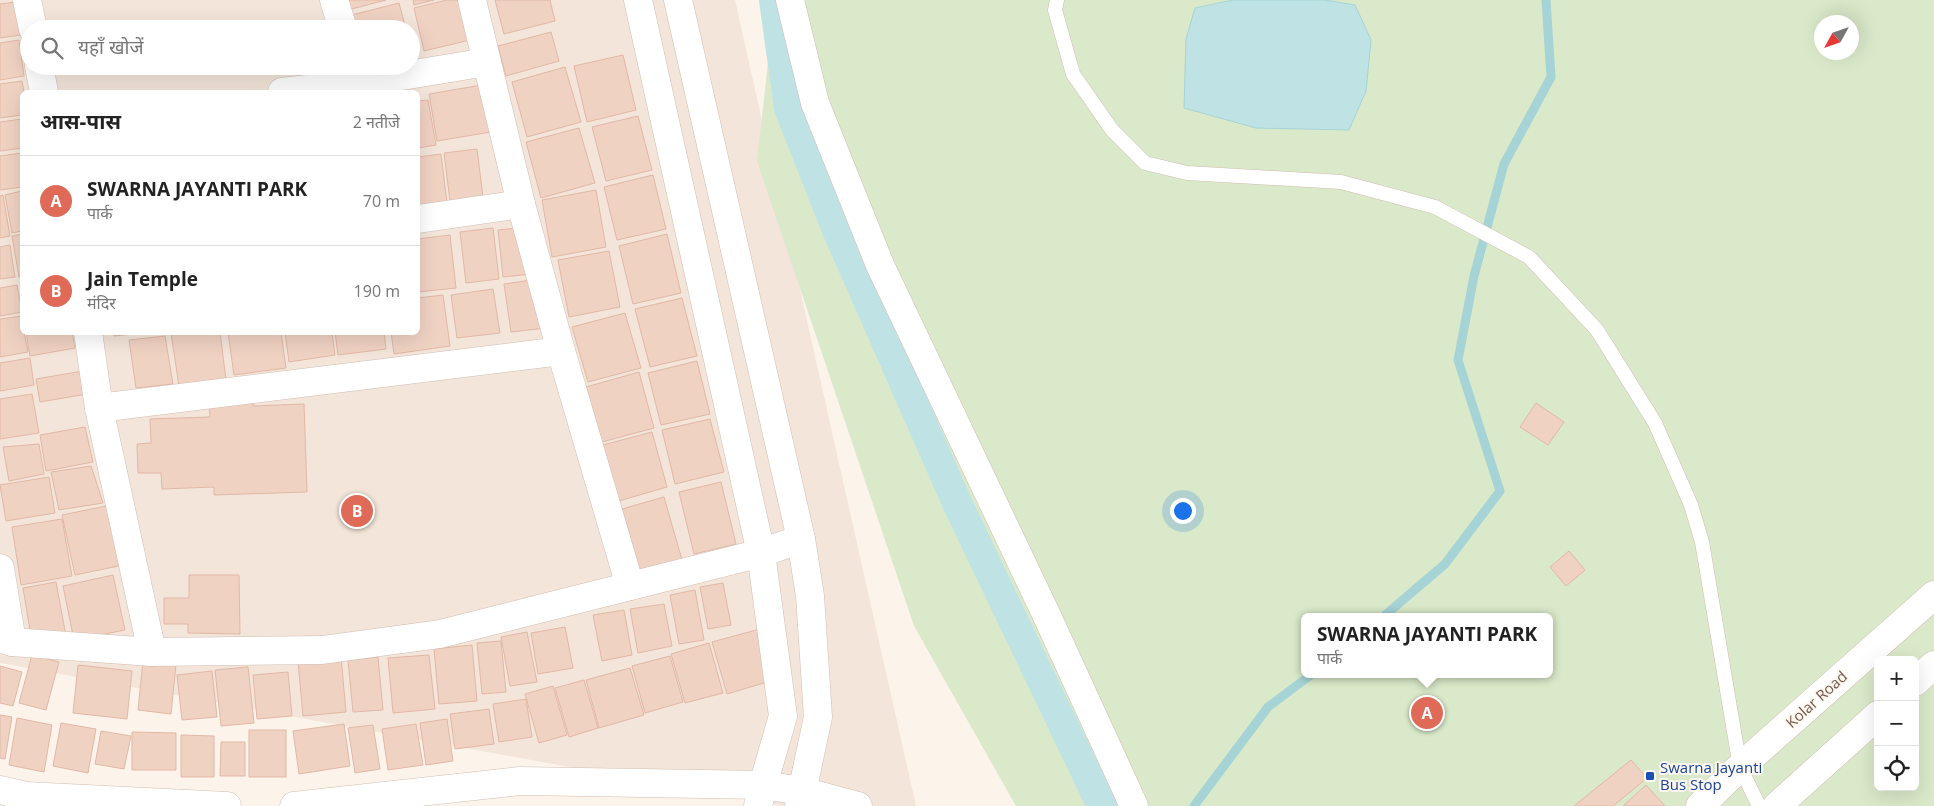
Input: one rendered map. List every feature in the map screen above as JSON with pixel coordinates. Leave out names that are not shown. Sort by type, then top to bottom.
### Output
[{"type":"street","points":[[27,0],[30,20]]},
{"type":"street","points":[[334,0],[340,20]]},
{"type":"street","points":[[472,0],[521,204],[561,351],[630,586]]},
{"type":"street","points":[[638,0],[761,552],[783,716],[761,795]]},
{"type":"street","points":[[678,0],[801,539],[810,596],[818,717],[800,799]]},
{"type":"street","points":[[790,0],[815,103],[880,265],[1047,616],[1134,806]]},
{"type":"street","points":[[420,69],[487,62]]},
{"type":"street","points":[[41,75],[44,90]]},
{"type":"street","points":[[291,90],[356,75]]},
{"type":"street","points":[[420,219],[521,204]]},
{"type":"street","points":[[88,335],[99,408],[152,652]]},
{"type":"street","points":[[99,408],[561,351]]},
{"type":"street","points":[[0,568],[6,640],[152,652],[322,650],[440,634],[761,552],[801,539]]},
{"type":"street","name":"Kolar Road","points":[[1700,806],[1740,767],[1934,595]]},
{"type":"street","points":[[1919,678],[1934,665]]},
{"type":"street","points":[[1777,806],[1874,719]]},
{"type":"street","points":[[294,806],[520,781],[761,795],[858,806]]},
{"type":"street","points":[[0,790],[26,796],[227,806]]},
{"type":"lane","points":[[1057,0],[1055,10],[1073,74],[1112,130],[1145,163],[1188,173],[1341,182],[1435,207],[1528,257],[1597,330],[1655,423],[1692,505],[1702,542],[1740,767],[1759,806]]},
{"type":"shaded area","points":[[0,0],[735,0],[916,806],[783,806],[0,663]]},
{"type":"green space","points":[[775,0],[1934,0],[1934,806],[1016,806],[914,626],[757,161]]},
{"type":"water","points":[[1233,0],[1325,0],[1355,5],[1371,40],[1366,91],[1349,130],[1256,128],[1184,108],[1186,39],[1195,8]]},
{"type":"building","points":[[346,0],[386,0],[348,10]]},
{"type":"building","points":[[413,0],[434,0],[414,5]]},
{"type":"building","points":[[447,0],[460,0],[470,40],[424,51],[420,34],[420,20],[417,20],[414,8]]},
{"type":"building","points":[[495,0],[550,0],[555,21],[504,34]]},
{"type":"building","points":[[23,1],[26,20],[20,20],[20,35],[0,38],[0,4]]},
{"type":"building","points":[[399,3],[404,20],[353,20],[352,15]]},
{"type":"building","points":[[551,32],[559,61],[506,76],[498,46]]},
{"type":"building","points":[[19,40],[20,75],[24,76],[0,80],[0,43]]},
{"type":"building","points":[[623,55],[636,110],[587,122],[574,66]]},
{"type":"building","points":[[565,67],[581,122],[527,137],[512,82]]},
{"type":"building","points":[[22,81],[24,90],[20,90],[20,115],[0,118],[0,84]]},
{"type":"building","points":[[488,84],[497,131],[437,141],[429,94]]},
{"type":"building","points":[[428,100],[436,145],[420,148],[420,101]]},
{"type":"building","points":[[638,116],[652,170],[606,181],[592,127]]},
{"type":"building","points":[[20,119],[20,148],[0,151],[0,122]]},
{"type":"building","points":[[579,128],[595,183],[541,198],[526,142]]},
{"type":"building","points":[[477,149],[483,197],[450,201],[444,153]]},
{"type":"building","points":[[20,153],[20,187],[0,190],[0,156]]},
{"type":"building","points":[[441,154],[447,203],[420,206],[420,157]]},
{"type":"building","points":[[653,175],[666,229],[617,240],[604,187]]},
{"type":"building","points":[[596,190],[606,247],[552,257],[542,200]]},
{"type":"building","points":[[20,191],[20,231],[12,233],[5,195]]},
{"type":"building","points":[[3,195],[10,236],[0,238],[0,196]]},
{"type":"building","points":[[527,227],[532,274],[503,277],[498,230]]},
{"type":"building","points":[[493,228],[499,279],[466,283],[460,232]]},
{"type":"building","points":[[20,234],[19,277],[12,236]]},
{"type":"building","points":[[667,234],[681,293],[633,304],[619,246]]},
{"type":"building","points":[[450,235],[456,288],[420,292],[420,239]]},
{"type":"building","points":[[10,245],[15,277],[0,279],[0,247]]},
{"type":"building","points":[[609,251],[620,307],[569,317],[558,260]]},
{"type":"building","points":[[539,279],[546,328],[511,332],[504,284]]},
{"type":"building","points":[[17,285],[20,312],[0,316],[0,288]]},
{"type":"building","points":[[493,289],[500,333],[457,338],[451,295]]},
{"type":"building","points":[[443,295],[450,346],[394,354],[391,335],[420,335],[420,298]]},
{"type":"building","points":[[682,298],[697,356],[650,367],[635,309]]},
{"type":"building","points":[[625,313],[641,368],[588,382],[572,327]]},
{"type":"building","points":[[20,316],[20,335],[25,335],[28,352],[0,357],[0,319]]},
{"type":"building","points":[[26,335],[73,335],[75,348],[30,356]]},
{"type":"building","points":[[171,335],[220,335],[226,380],[179,386]]},
{"type":"building","points":[[228,335],[281,335],[286,368],[234,375]]},
{"type":"building","points":[[285,335],[332,335],[335,355],[289,362]]},
{"type":"building","points":[[335,335],[384,335],[386,349],[338,355]]},
{"type":"building","points":[[165,336],[173,384],[136,388],[129,340]]},
{"type":"building","points":[[30,358],[34,385],[0,391],[0,363]]},
{"type":"building","points":[[697,361],[710,414],[661,425],[648,373]]},
{"type":"building","points":[[83,371],[87,394],[40,402],[36,379]]},
{"type":"building","points":[[639,372],[654,428],[602,442],[586,387]]},
{"type":"building","points":[[32,394],[39,433],[0,439],[0,399]]},
{"type":"building","points":[[253,401],[253,406],[304,404],[307,492],[214,495],[214,487],[162,489],[161,473],[138,473],[137,444],[151,443],[150,419],[210,417],[209,402]]},
{"type":"building","points":[[1536,403],[1564,422],[1548,445],[1520,427]]},
{"type":"building","points":[[710,419],[724,472],[675,484],[662,430]]},
{"type":"building","points":[[85,427],[93,462],[46,471],[40,435]]},
{"type":"building","points":[[652,432],[667,487],[619,501],[603,445]]},
{"type":"building","points":[[39,444],[44,474],[9,481],[3,447]]},
{"type":"building","points":[[91,466],[103,503],[59,510],[51,472]]},
{"type":"building","points":[[49,477],[55,513],[6,521],[0,485]]},
{"type":"building","points":[[721,482],[736,544],[694,554],[679,492]]},
{"type":"building","points":[[664,497],[682,560],[640,571],[622,509]]},
{"type":"building","points":[[111,505],[123,565],[75,575],[62,515]]},
{"type":"building","points":[[62,519],[72,576],[21,585],[12,527]]},
{"type":"building","points":[[1569,551],[1585,570],[1566,586],[1550,567]]},
{"type":"building","points":[[113,575],[125,630],[74,640],[63,586]]},
{"type":"building","points":[[189,575],[239,575],[240,634],[188,633],[188,624],[164,624],[164,598],[189,598]]},
{"type":"building","points":[[56,582],[66,636],[32,642],[23,588]]},
{"type":"building","points":[[723,583],[731,625],[708,629],[700,587]]},
{"type":"building","points":[[695,590],[704,640],[679,644],[670,595]]},
{"type":"building","points":[[664,604],[672,646],[638,653],[630,609]]},
{"type":"building","points":[[624,610],[632,655],[602,661],[593,615]]},
{"type":"building","points":[[565,627],[573,668],[538,674],[531,633]]},
{"type":"building","points":[[760,629],[774,680],[727,694],[712,642]]},
{"type":"building","points":[[527,632],[537,682],[510,686],[501,637]]},
{"type":"building","points":[[501,641],[506,692],[482,694],[477,643]]},
{"type":"building","points":[[709,643],[723,693],[685,703],[671,654]]},
{"type":"building","points":[[472,645],[477,701],[439,704],[434,649]]},
{"type":"building","points":[[32,655],[59,662],[46,710],[19,703]]},
{"type":"building","points":[[429,655],[435,709],[393,713],[388,658]]},
{"type":"building","points":[[670,656],[683,702],[645,713],[632,666]]},
{"type":"building","points":[[341,657],[346,712],[303,716],[298,661]]},
{"type":"building","points":[[378,657],[383,710],[353,712],[348,660]]},
{"type":"building","points":[[143,661],[176,664],[171,714],[138,710]]},
{"type":"building","points":[[78,665],[132,671],[127,719],[73,713]]},
{"type":"building","points":[[0,666],[22,672],[13,706],[0,703]]},
{"type":"building","points":[[248,667],[254,723],[221,726],[215,670]]},
{"type":"building","points":[[630,668],[644,715],[599,728],[586,680]]},
{"type":"building","points":[[212,671],[217,717],[182,720],[177,675]]},
{"type":"building","points":[[288,672],[292,716],[257,719],[253,675]]},
{"type":"building","points":[[584,680],[598,728],[569,737],[555,688]]},
{"type":"building","points":[[553,686],[567,735],[539,743],[525,694]]},
{"type":"building","points":[[526,699],[532,737],[499,742],[493,704]]},
{"type":"building","points":[[489,709],[494,744],[455,749],[450,714]]},
{"type":"building","points":[[0,715],[12,717],[5,759],[0,758]]},
{"type":"building","points":[[17,718],[52,725],[44,772],[9,765]]},
{"type":"building","points":[[447,719],[453,761],[426,765],[420,723]]},
{"type":"building","points":[[61,723],[96,729],[88,773],[53,766]]},
{"type":"building","points":[[344,724],[350,766],[299,774],[293,731]]},
{"type":"building","points":[[416,724],[423,765],[388,770],[382,729]]},
{"type":"building","points":[[373,725],[380,769],[355,773],[348,728]]},
{"type":"building","points":[[249,730],[286,730],[286,777],[249,777]]},
{"type":"building","points":[[101,731],[131,736],[124,769],[95,764]]},
{"type":"building","points":[[132,732],[176,733],[176,770],[132,770]]},
{"type":"building","points":[[181,735],[214,736],[214,777],[181,777]]},
{"type":"building","points":[[221,742],[245,742],[245,776],[220,776]]},
{"type":"building","points":[[1631,760],[1647,778],[1613,806],[1574,806]]},
{"type":"building","points":[[1646,785],[1665,806],[1623,806]]},
{"type":"waterway","points":[[774,0],[789,108],[837,230],[958,505],[1102,806]]},
{"type":"waterway","points":[[1388,613],[1445,564],[1500,491],[1458,360],[1474,276],[1504,164],[1551,77],[1546,0]]},
{"type":"waterway","points":[[1194,806],[1268,707],[1307,678]]},
{"type":"place","name":"Jain Temple","points":[[357,511]]},
{"type":"place","name":"SWARNA JAYANTI PARK","points":[[1427,713]]},
{"type":"place","name":"Swarna Jayanti Bus Stop","points":[[1650,776]]}]
